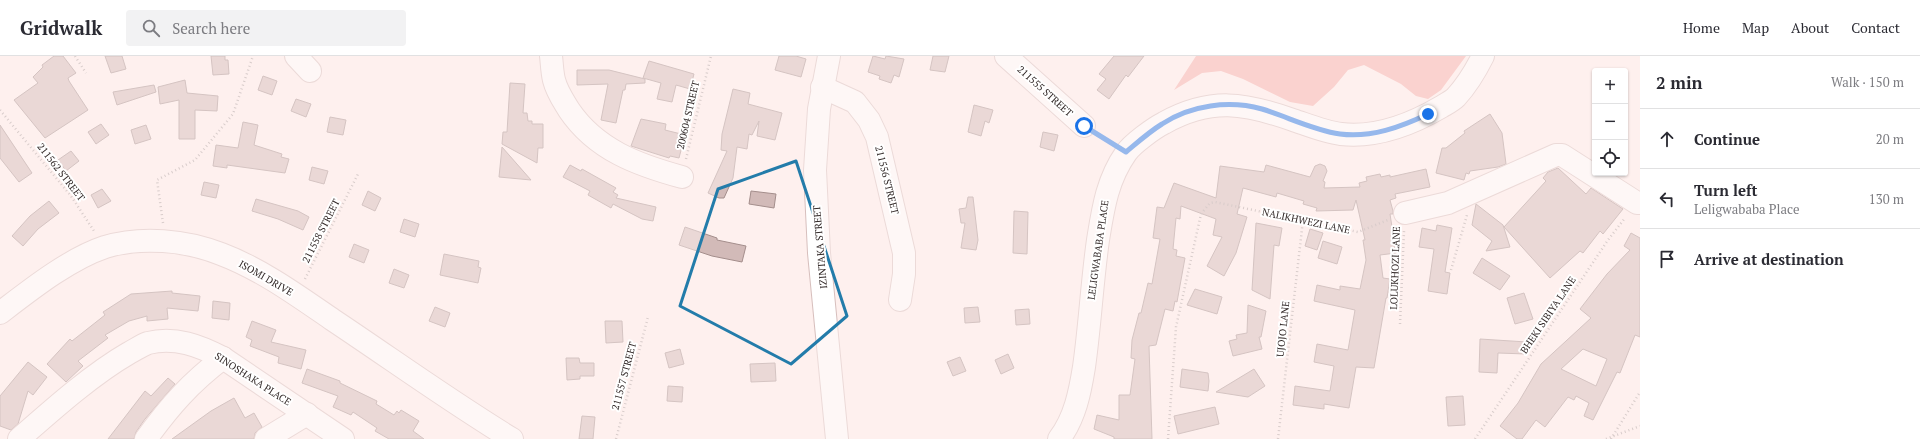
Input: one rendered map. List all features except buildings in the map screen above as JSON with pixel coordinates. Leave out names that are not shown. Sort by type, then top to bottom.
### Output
[{"type":"street","points":[[551,56],[554,80],[560,96],[575,119],[587,133],[603,146],[628,159],[654,169],[682,177]]},
{"type":"street","name":"IZINTAKA STREET","points":[[829,56],[819,109],[815,170],[816,209],[837,439]]},
{"type":"street","name":"211555 STREET","points":[[1006,56],[1084,126]]},
{"type":"street","name":"LELIGWABABA PLACE","points":[[1059,439],[1066,430],[1080,394],[1086,353],[1095,262],[1104,199],[1112,179],[1126,152],[1162,123],[1185,112],[1215,105],[1261,109],[1312,127],[1340,134],[1365,134],[1404,126],[1455,98],[1484,56]]},
{"type":"street","name":"211556 STREET","points":[[822,87],[855,102],[869,120],[877,137],[904,253],[904,274],[900,300]]},
{"type":"street","points":[[1405,213],[1448,203],[1556,154],[1562,155],[1639,203]]},
{"type":"street","name":"ISOMI DRIVE","points":[[0,313],[38,284],[81,258],[105,248],[133,242],[166,241],[220,253],[243,264],[297,296],[485,423],[512,439]]},
{"type":"street","name":"SINOSHAKA PLACE","points":[[19,439],[41,419],[114,362],[147,343],[166,341],[188,343],[204,348],[223,358],[343,439]]},
{"type":"street","points":[[146,439],[189,385],[223,358]]},
{"type":"street","points":[[266,439],[307,414]]},
{"type":"path","points":[[75,56],[86,73]]},
{"type":"path","points":[[166,241],[157,180],[195,160],[233,114],[253,56]]},
{"type":"path","name":"200604 STREET","points":[[682,177],[711,56]]},
{"type":"path","name":"211562 STREET","points":[[0,110],[72,196],[105,248]]},
{"type":"path","points":[[1084,126],[1126,152]]},
{"type":"path","name":"211558 STREET","points":[[297,296],[358,174]]},
{"type":"path","points":[[1451,270],[1473,191]]},
{"type":"path","name":"NALIKHWEZI LANE","points":[[1168,439],[1176,327],[1201,214],[1210,203],[1216,202],[1358,232],[1405,213]]},
{"type":"path","name":"BHEKI SIBIYA LANE","points":[[1475,439],[1608,240],[1639,203]]},
{"type":"path","name":"LOLUKHOZI LANE","points":[[1400,324],[1405,213]]},
{"type":"path","name":"UJOJO LANE","points":[[1278,439],[1303,220]]},
{"type":"path","name":"211557 STREET","points":[[616,439],[648,317]]},
{"type":"path","points":[[1611,439],[1640,392]]},
{"type":"path","points":[[1606,439],[1611,439],[1640,426]]},
{"type":"highlighted area","points":[[796,161],[847,316],[791,364],[680,306],[718,189]]},
{"type":"shaded area","points":[[1196,56],[1466,56],[1441,90],[1428,99],[1416,96],[1401,84],[1364,65],[1348,70],[1334,87],[1313,106],[1290,102],[1243,79],[1221,71],[1202,73],[1174,90]]},
{"type":"route","points":[[1084,126],[1126,152],[1162,123],[1185,112],[1215,105],[1261,109],[1312,127],[1340,134],[1365,134],[1384,131],[1404,126],[1428,114]]}]
